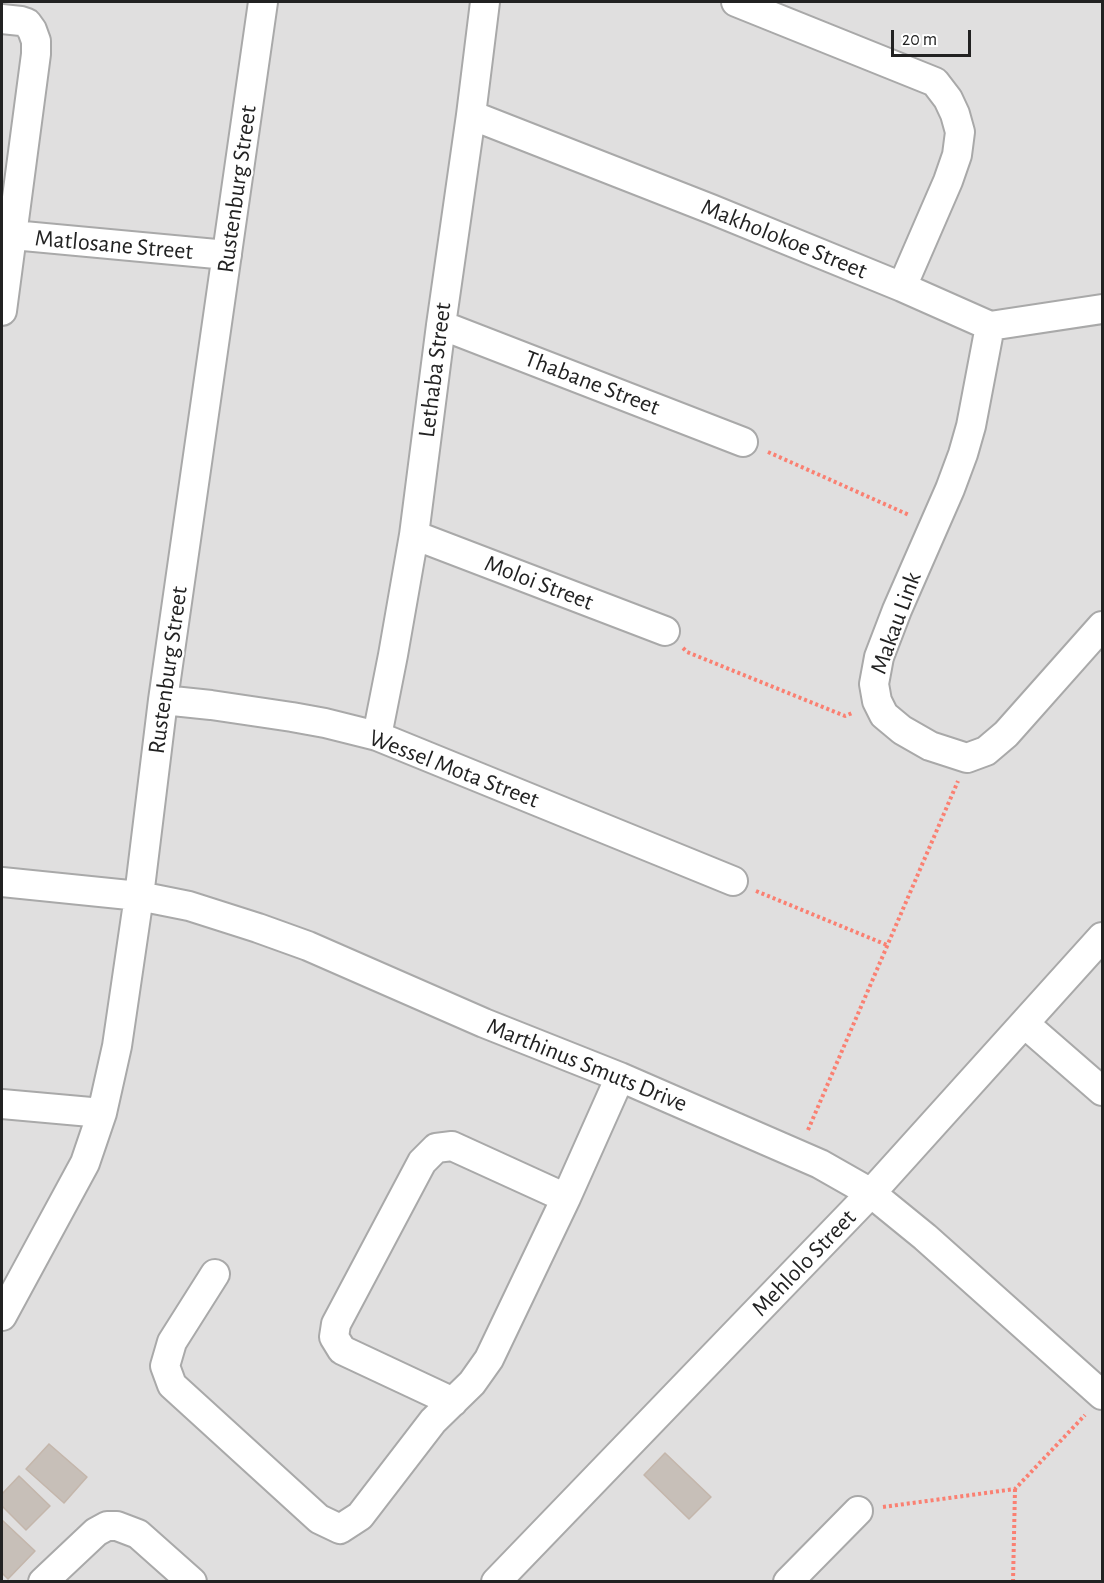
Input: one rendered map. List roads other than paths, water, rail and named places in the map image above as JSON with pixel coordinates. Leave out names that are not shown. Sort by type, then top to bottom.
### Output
[{"type":"street","name":"Rustenburg Street","points":[[2,1314],[85,1163],[102,1113],[117,1046],[139,896],[163,700],[263,2]]},
{"type":"street","name":"Lethaba Street","points":[[377,736],[414,535],[471,115],[484,2]]},
{"type":"street","points":[[736,2],[934,82],[948,99],[960,132],[957,155],[902,287]]},
{"type":"street","points":[[2,19],[27,23],[36,41],[36,54],[7,235],[2,311]]},
{"type":"street","name":"Makholokoe Street","points":[[471,115],[711,209],[902,287],[990,326]]},
{"type":"street","name":"Matlosane Street","points":[[7,235],[227,255]]},
{"type":"street","points":[[990,326],[1102,309]]},
{"type":"street","name":"Thabane Street","points":[[441,325],[743,441]]},
{"type":"street","name":"Makau Link","points":[[990,326],[972,426],[950,489],[879,657],[874,684],[877,701],[884,715],[902,730],[930,746],[967,758],[986,751],[1006,734],[1102,626]]},
{"type":"street","name":"Moloi Street","points":[[414,535],[665,631]]},
{"type":"street","name":"Wessel Mota Street","points":[[163,700],[325,723],[377,736],[733,881]]},
{"type":"street","name":"Marthinus Smuts Drive","points":[[2,882],[139,896],[189,906],[308,946],[484,1023],[620,1077],[820,1164],[871,1193],[925,1237],[1095,1404]]},
{"type":"street","name":"Mehlolo Street","points":[[496,1581],[871,1193],[1102,937]]},
{"type":"street","points":[[1025,1024],[1102,1091]]},
{"type":"street","points":[[215,1274],[172,1342],[165,1366],[172,1385],[319,1519],[340,1529],[360,1516],[433,1421],[472,1383],[489,1359],[566,1198],[620,1077]]},
{"type":"street","points":[[2,1104],[102,1113]]},
{"type":"street","points":[[453,1402],[342,1350],[334,1337],[336,1324],[422,1162],[436,1148],[452,1146],[566,1198]]},
{"type":"street","points":[[788,1581],[858,1511]]},
{"type":"street","points":[[43,1581],[96,1532],[107,1526],[117,1526],[138,1534],[192,1581]]}]
